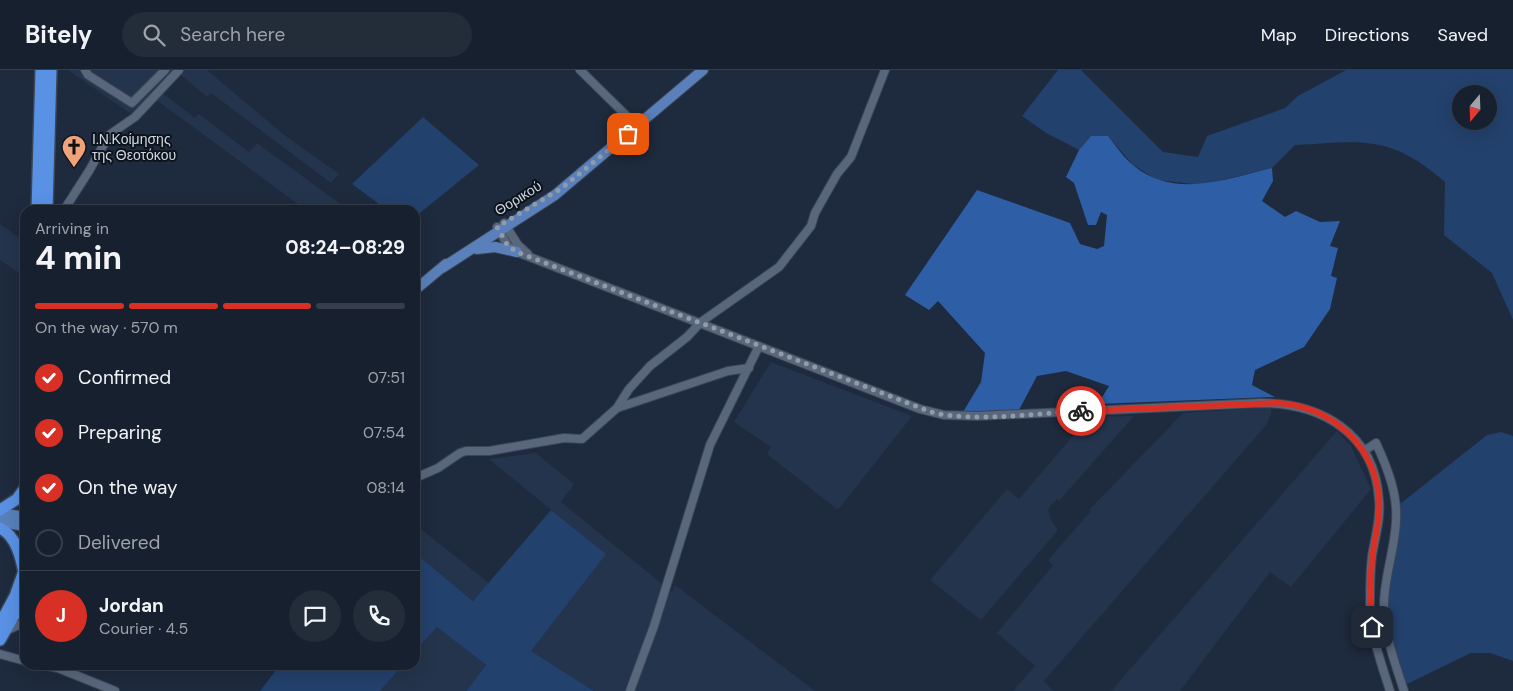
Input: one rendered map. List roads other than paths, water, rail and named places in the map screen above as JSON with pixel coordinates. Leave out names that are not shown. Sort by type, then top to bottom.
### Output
[{"type":"highway","points":[[37,205],[41,70]]},
{"type":"highway","points":[[47,205],[50,70]]},
{"type":"highway","points":[[0,511],[20,495]]},
{"type":"highway","points":[[0,528],[13,540],[20,556]]},
{"type":"highway","points":[[0,640],[20,582]]},
{"type":"highway","points":[[4,627],[20,603]]},
{"type":"main road","name":"Θορικού","points":[[420,286],[442,268],[562,188],[703,70]]},
{"type":"main road","name":"Θορικού","points":[[442,268],[502,228]]},
{"type":"main road","points":[[463,255],[478,249],[495,247],[517,252]]},
{"type":"main road","points":[[0,511],[20,516]]},
{"type":"main road","points":[[0,522],[20,525]]},
{"type":"street","points":[[85,70],[104,86],[132,103],[165,70]]},
{"type":"street","points":[[67,205],[89,171],[108,135],[135,117],[180,70]]},
{"type":"street","points":[[580,70],[637,126]]},
{"type":"street","points":[[420,476],[438,468],[460,452],[489,451],[564,438],[582,439],[617,408],[629,389],[650,366],[687,337],[701,322],[779,267],[810,226],[837,174],[851,157],[885,70]]},
{"type":"street","points":[[502,228],[534,258]]},
{"type":"street","points":[[502,228],[508,246],[517,252],[701,322],[920,409],[944,415],[977,416],[1260,403],[1288,404],[1324,415],[1336,421],[1352,435],[1364,451],[1374,476],[1379,498],[1371,575],[1372,627],[1390,691]]},
{"type":"street","points":[[630,691],[654,626],[710,445],[759,346]]},
{"type":"street","points":[[617,408],[728,371],[749,368]]},
{"type":"street","points":[[1364,451],[1376,443],[1388,470],[1394,499],[1396,520],[1384,603],[1385,625],[1389,646],[1404,691]]},
{"type":"street","points":[[4,627],[20,623]]},
{"type":"street","points":[[0,654],[20,660]]},
{"type":"street","points":[[63,670],[115,691]]},
{"type":"place","name":"Ι.Ν.Κοίμησης της Θεοτόκου","points":[[74,168]]}]
